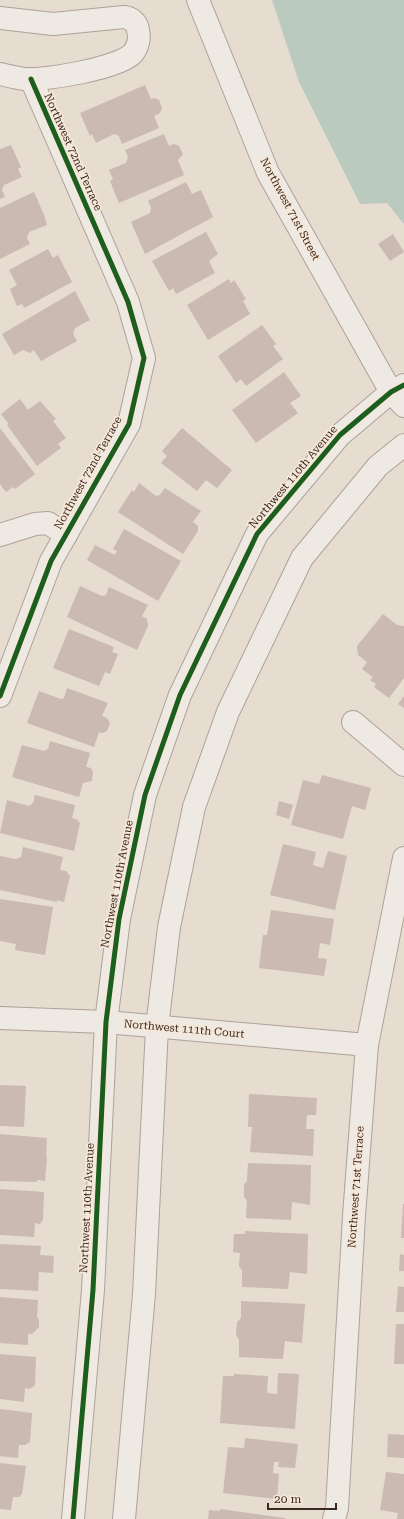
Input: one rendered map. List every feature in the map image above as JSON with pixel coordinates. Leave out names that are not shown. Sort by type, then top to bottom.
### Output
[{"type":"street","name":"Northwest 71st Street","points":[[198,0],[268,173],[400,394]]},
{"type":"street","points":[[0,18],[53,24],[124,17],[131,18],[138,26],[139,35],[137,46],[132,54],[124,59],[82,72],[31,79],[0,74]]},
{"type":"street","name":"Northwest 72nd Terrace","points":[[0,696],[51,561],[129,424],[144,358],[128,302],[31,79]]},
{"type":"street","name":"Northwest 110th Avenue","points":[[73,1519],[94,1290],[106,1022],[119,919],[145,794],[180,695],[257,534],[340,435],[400,394]]},
{"type":"street","points":[[124,1519],[144,1294],[157,1027],[169,927],[194,807],[228,712],[302,558],[378,466],[404,445]]},
{"type":"street","points":[[0,535],[35,524],[48,523],[66,535]]},
{"type":"street","points":[[353,722],[404,765]]},
{"type":"street","name":"Northwest 71st Terrace","points":[[334,1519],[337,1508],[354,1216],[367,1045],[404,858]]},
{"type":"street","name":"Northwest 111th Court","points":[[0,1018],[106,1022],[367,1045]]},
{"type":"shaded area","points":[[272,0],[404,0],[404,224],[387,203],[360,204],[299,82]]},
{"type":"building","points":[[145,85],[151,99],[154,98],[159,100],[162,108],[160,113],[154,116],[159,128],[122,144],[119,136],[114,134],[96,143],[92,134],[90,136],[80,113]]},
{"type":"building","points":[[164,134],[169,146],[174,144],[179,146],[183,154],[178,160],[184,175],[119,203],[110,181],[113,179],[109,170],[126,163],[128,157],[125,150]]},
{"type":"building","points":[[11,145],[21,167],[18,169],[22,177],[4,185],[2,190],[5,197],[0,199],[0,149]]},
{"type":"building","points":[[186,182],[192,194],[201,190],[213,217],[145,254],[131,222],[150,213],[151,207],[148,201]]},
{"type":"building","points":[[34,192],[47,225],[29,232],[27,238],[30,244],[0,259],[0,208]]},
{"type":"building","points":[[206,232],[218,254],[209,261],[215,273],[176,294],[173,288],[169,291],[152,261]]},
{"type":"building","points":[[393,234],[404,252],[390,261],[378,244]]},
{"type":"building","points":[[48,249],[53,258],[58,255],[72,282],[24,308],[22,304],[17,306],[10,289],[17,285],[9,270]]},
{"type":"building","points":[[229,279],[231,283],[234,280],[246,299],[243,301],[250,314],[208,340],[187,305]]},
{"type":"building","points":[[75,291],[90,320],[75,328],[73,334],[77,341],[41,361],[34,350],[30,353],[23,350],[14,355],[2,334]]},
{"type":"building","points":[[262,325],[276,344],[273,346],[283,359],[246,386],[241,379],[236,383],[218,356]]},
{"type":"building","points":[[284,372],[301,396],[290,403],[298,413],[256,443],[232,410]]},
{"type":"building","points":[[20,399],[28,410],[40,401],[56,419],[53,421],[66,438],[58,444],[61,448],[37,466],[7,425],[9,424],[1,414]]},
{"type":"building","points":[[0,428],[35,474],[15,489],[13,487],[6,492],[0,484]]},
{"type":"building","points":[[182,428],[232,470],[217,488],[206,480],[197,491],[161,463],[167,456],[162,451]]},
{"type":"building","points":[[139,483],[156,496],[160,495],[165,488],[201,511],[193,522],[198,526],[198,531],[183,554],[118,512],[132,490],[134,492]]},
{"type":"building","points":[[124,529],[181,561],[158,601],[87,560],[95,545],[115,555],[117,551],[113,549]]},
{"type":"building","points":[[80,586],[102,596],[106,595],[109,587],[148,605],[142,616],[147,619],[148,626],[137,650],[67,617]]},
{"type":"building","points":[[383,614],[397,625],[404,626],[404,678],[389,698],[374,687],[376,684],[370,680],[373,677],[362,669],[367,662],[358,655],[357,646]]},
{"type":"building","points":[[69,629],[114,647],[112,652],[118,654],[110,674],[105,672],[99,686],[53,668]]},
{"type":"building","points":[[67,688],[108,703],[102,716],[107,718],[110,723],[107,731],[102,733],[99,732],[94,747],[27,723],[39,691],[61,699],[64,698]]},
{"type":"building","points":[[404,696],[404,708],[398,704]]},
{"type":"building","points":[[50,741],[90,753],[86,767],[91,768],[93,772],[92,781],[83,783],[79,797],[12,777],[22,745],[44,751],[48,749]]},
{"type":"building","points":[[322,775],[371,788],[365,810],[352,806],[343,839],[291,825],[303,780],[319,784]]},
{"type":"building","points":[[35,795],[75,805],[72,818],[76,819],[80,823],[74,851],[0,833],[7,800],[29,806],[33,803]]},
{"type":"building","points":[[279,801],[293,805],[289,819],[276,815]]},
{"type":"building","points":[[283,844],[316,852],[313,865],[323,868],[328,851],[347,856],[335,910],[270,895]]},
{"type":"building","points":[[23,847],[63,857],[60,870],[66,871],[70,876],[64,902],[57,900],[57,902],[0,890],[0,856],[16,859],[21,857]]},
{"type":"building","points":[[0,899],[53,907],[45,955],[15,950],[16,944],[0,941]]},
{"type":"building","points":[[271,910],[334,919],[330,945],[320,943],[318,958],[327,959],[324,976],[259,968],[263,935],[267,935]]},
{"type":"building","points":[[0,1085],[26,1086],[24,1127],[0,1126]]},
{"type":"building","points":[[249,1094],[317,1098],[316,1115],[307,1115],[306,1129],[314,1129],[313,1156],[250,1152],[252,1127],[248,1127]]},
{"type":"building","points":[[0,1134],[47,1138],[45,1181],[0,1181]]},
{"type":"building","points":[[248,1163],[311,1165],[310,1205],[292,1202],[291,1220],[246,1218],[247,1200],[244,1197],[244,1184],[247,1181]]},
{"type":"building","points":[[0,1189],[44,1192],[43,1220],[40,1224],[35,1223],[34,1237],[0,1235]]},
{"type":"building","points":[[403,1204],[404,1238],[401,1238]]},
{"type":"building","points":[[245,1231],[308,1234],[307,1274],[290,1272],[288,1289],[242,1287],[242,1270],[239,1266],[240,1253],[233,1252],[234,1234],[245,1234]]},
{"type":"building","points":[[0,1244],[41,1246],[40,1255],[54,1256],[53,1273],[39,1272],[38,1291],[0,1289]]},
{"type":"building","points":[[400,1254],[404,1255],[404,1271],[399,1271]]},
{"type":"building","points":[[398,1286],[404,1287],[404,1312],[396,1312]]},
{"type":"building","points":[[0,1297],[38,1300],[37,1317],[39,1320],[39,1327],[32,1334],[28,1334],[28,1345],[0,1343]]},
{"type":"building","points":[[241,1301],[305,1304],[302,1343],[285,1341],[283,1359],[239,1357],[239,1340],[236,1335],[237,1322],[241,1318]]},
{"type":"building","points":[[396,1324],[404,1324],[404,1364],[394,1364]]},
{"type":"building","points":[[0,1354],[36,1357],[35,1385],[30,1389],[25,1388],[24,1402],[0,1399]]},
{"type":"building","points":[[278,1373],[299,1374],[295,1429],[220,1423],[223,1376],[234,1376],[234,1374],[268,1376],[267,1393],[277,1394]]},
{"type":"building","points":[[0,1409],[32,1413],[30,1442],[25,1445],[19,1445],[18,1458],[0,1456]]},
{"type":"building","points":[[388,1434],[404,1435],[404,1458],[387,1457]]},
{"type":"building","points":[[245,1438],[298,1444],[295,1468],[278,1467],[279,1462],[274,1462],[273,1473],[279,1474],[277,1499],[223,1493],[228,1447],[244,1448]]},
{"type":"building","points":[[0,1463],[26,1466],[22,1494],[19,1497],[13,1497],[11,1510],[0,1509]]},
{"type":"building","points":[[386,1472],[404,1474],[404,1519],[397,1519],[398,1513],[380,1510]]},
{"type":"building","points":[[220,1509],[285,1519],[208,1519],[209,1510],[220,1511]]},
{"type":"cycle path","points":[[0,696],[51,561],[129,424],[144,358],[128,302],[31,79]]},
{"type":"cycle path","points":[[73,1519],[93,1290],[106,1022],[119,919],[145,795],[180,695],[257,534],[340,435],[391,392],[404,385]]}]
